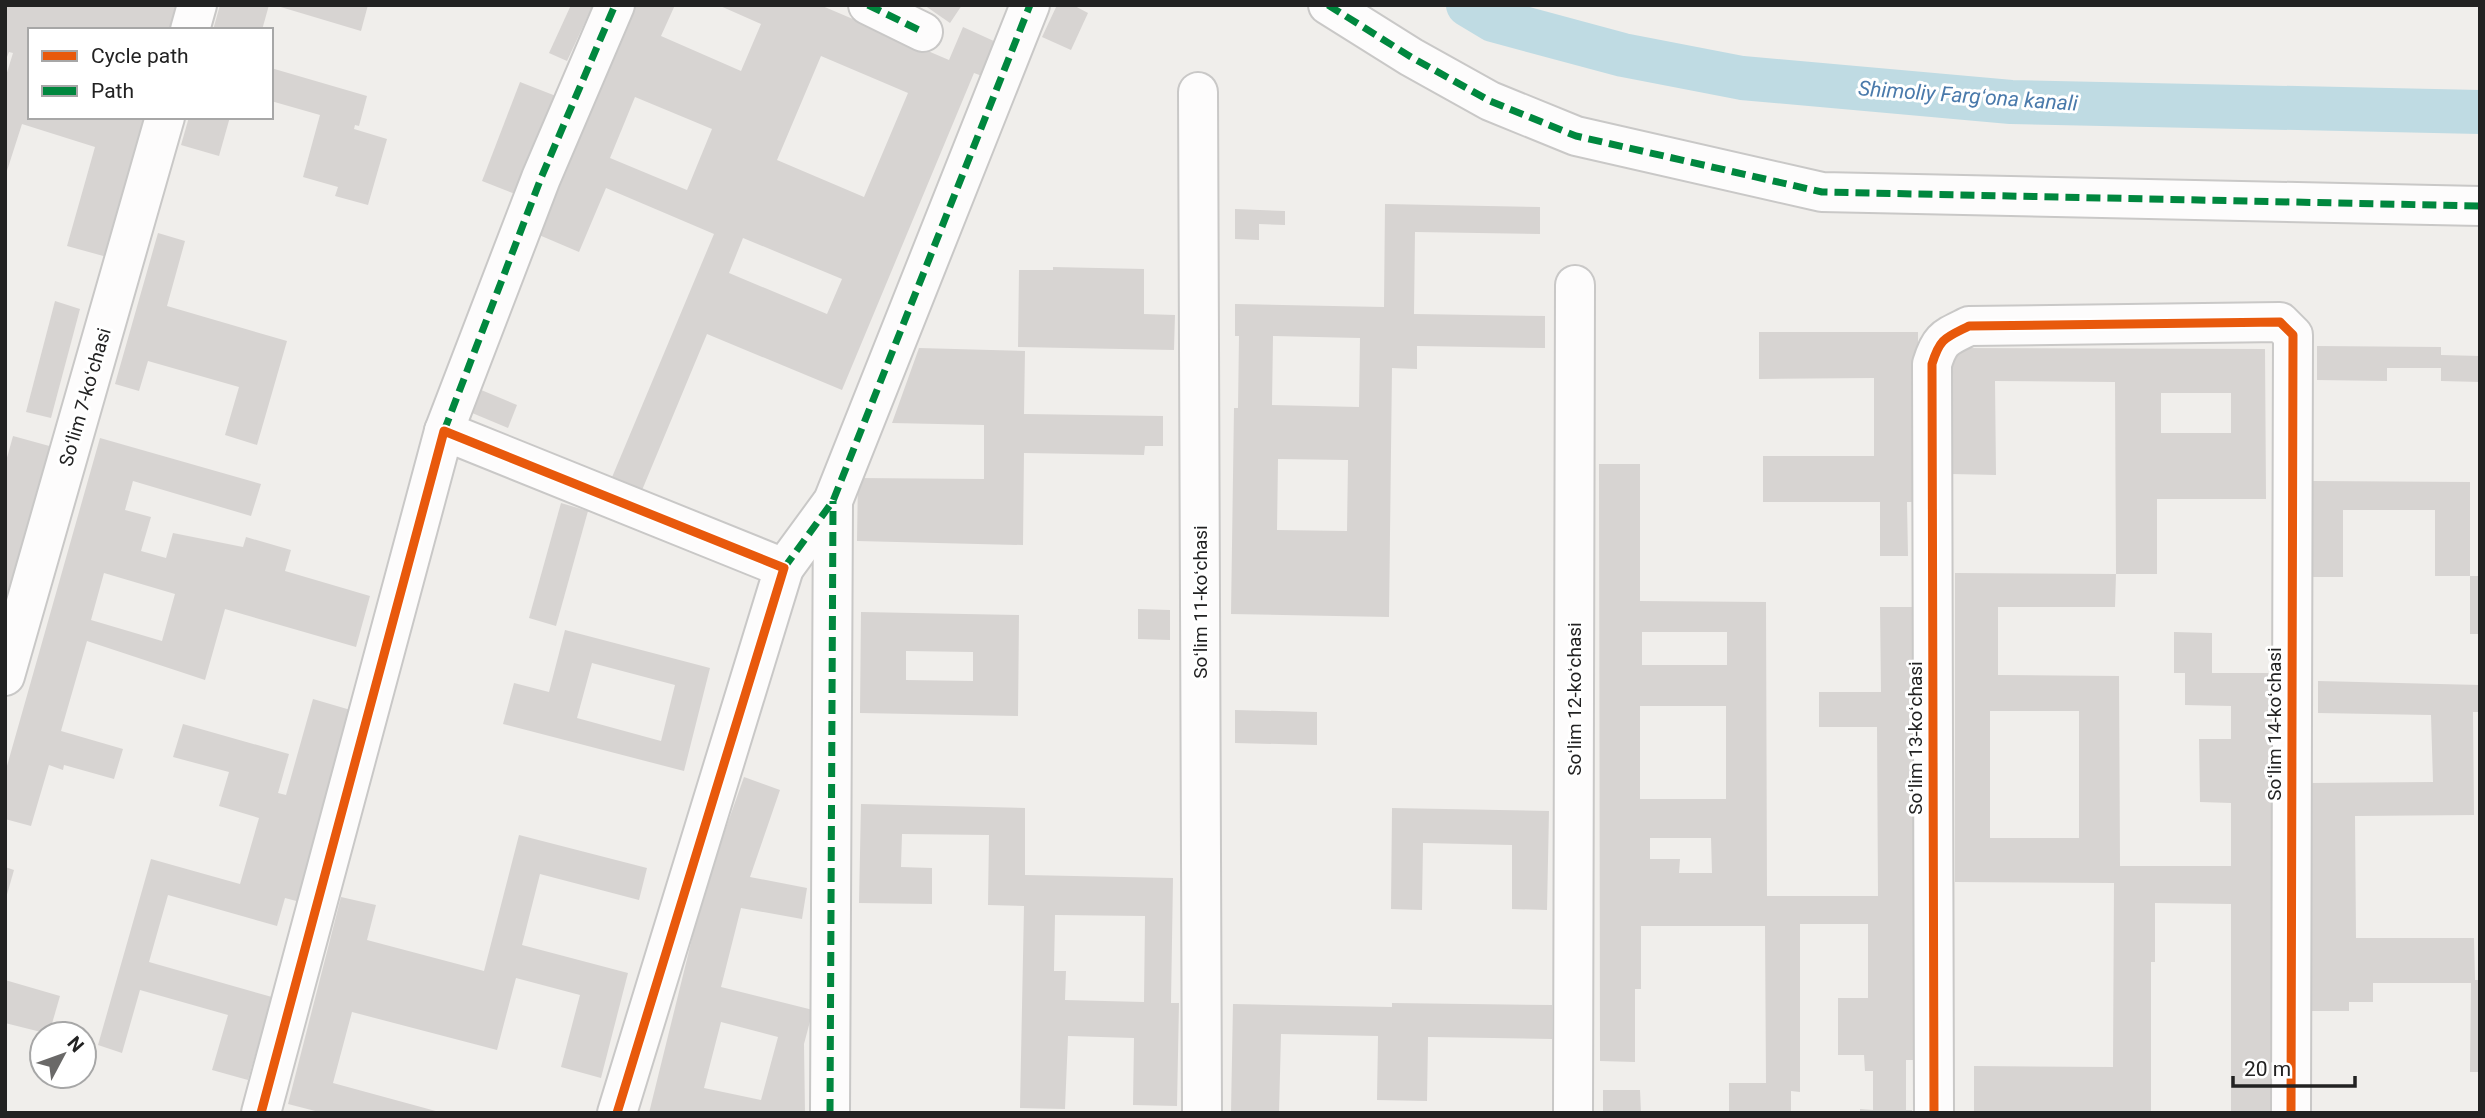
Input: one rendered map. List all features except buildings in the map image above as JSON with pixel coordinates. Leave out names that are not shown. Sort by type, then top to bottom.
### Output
[{"type":"street","points":[[191,28],[197,5]]},
{"type":"street","points":[[261,1113],[444,431],[541,178],[615,5]]},
{"type":"street","points":[[868,5],[923,32]]},
{"type":"street","points":[[617,1113],[784,568],[833,501],[1030,5]]},
{"type":"street","points":[[1328,5],[1410,57],[1490,101],[1576,136],[1822,192],[2480,206]]},
{"type":"street","name":"Soʻlim 11-koʻchasi","points":[[1198,92],[1202,1113]]},
{"type":"street","name":"Soʻlim 7-koʻchasi","points":[[5,676],[164,119]]},
{"type":"street","name":"Soʻlim 12-koʻchasi","points":[[1573,1113],[1575,285]]},
{"type":"street","name":"Soʻlim 14-koʻchasi","points":[[1932,364],[1938,345],[1948,336],[1969,326],[2280,322],[2293,335],[2291,1113]]},
{"type":"street","name":"Soʻlim 13-koʻchasi","points":[[1932,364],[1934,1113]]},
{"type":"street","points":[[444,431],[784,568]]},
{"type":"street","points":[[830,1113],[833,501]]},
{"type":"waterway","name":"Shimoliy Fargʻona kanali","points":[[1468,5],[1493,20],[1623,55],[1742,78],[2011,102],[2480,112]]},
{"type":"marked path","points":[[444,431],[541,178],[615,5]]},
{"type":"marked path","points":[[868,5],[923,32]]},
{"type":"marked path","points":[[784,568],[833,501],[1030,5]]},
{"type":"marked path","points":[[1328,5],[1411,57],[1490,101],[1576,136],[1822,192],[2480,206]]},
{"type":"marked path","points":[[830,1113],[833,501]]},
{"type":"cycle path","points":[[1934,1113],[1932,364],[1938,349],[1949,336],[1969,326],[2280,322],[2293,335],[2291,1113]]},
{"type":"cycle path","points":[[261,1113],[444,431],[784,568],[617,1113]]}]
